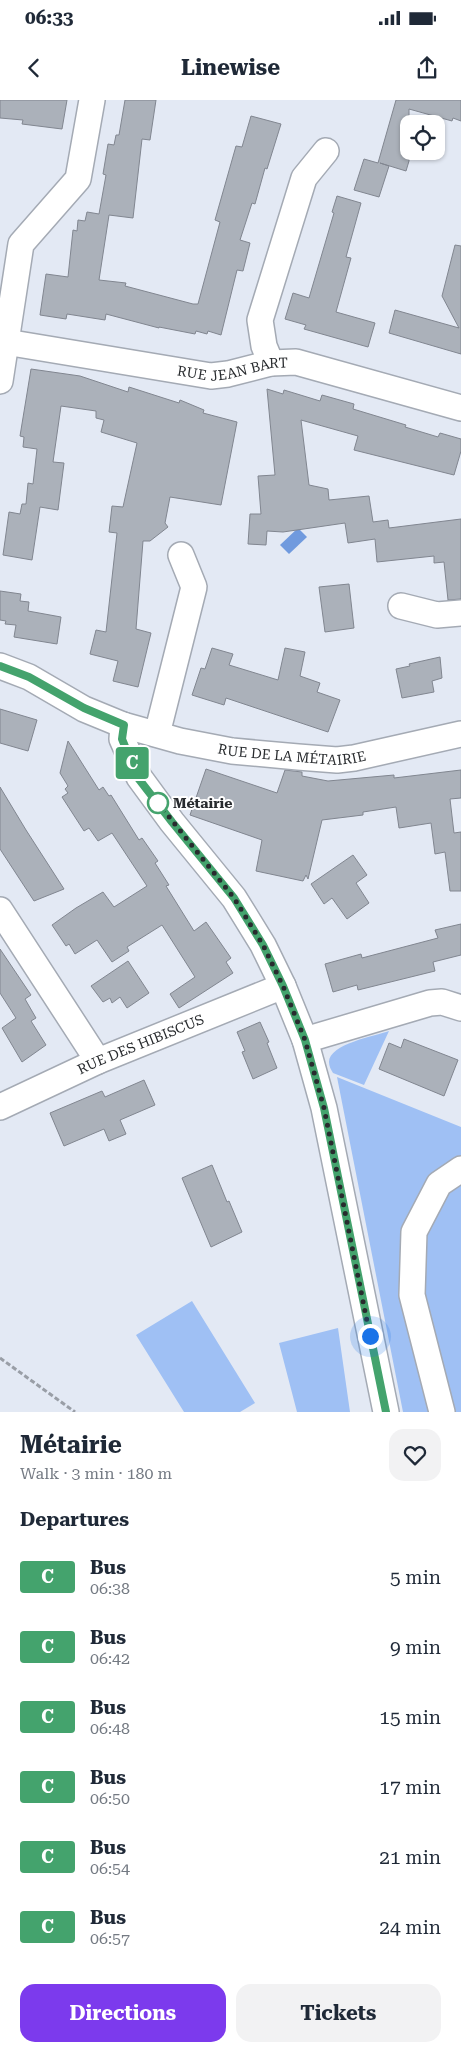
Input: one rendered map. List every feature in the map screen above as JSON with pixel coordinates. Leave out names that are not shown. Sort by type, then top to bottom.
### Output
[{"type":"street","points":[[0,381],[3,341],[21,244],[78,179],[92,100]]},
{"type":"street","points":[[272,363],[264,346],[260,320],[304,178],[326,151]]},
{"type":"street","name":"RUE JEAN BART","points":[[3,341],[211,376],[228,374],[272,363],[296,362],[461,408]]},
{"type":"street","points":[[157,734],[194,586],[181,555]]},
{"type":"street","points":[[401,606],[437,615],[461,613]]},
{"type":"street","name":"RUE DE LA MÉTAIRIE","points":[[0,666],[29,677],[84,708],[124,725],[180,741],[232,751],[336,760],[354,758],[461,734]]},
{"type":"street","points":[[124,725],[122,739],[138,778],[234,898],[263,945],[283,986],[305,1040],[324,1108],[386,1412]]},
{"type":"street","points":[[0,910],[98,1062]]},
{"type":"street","name":"RUE DES HIBISCUS","points":[[0,1106],[98,1062],[283,986]]},
{"type":"street","points":[[305,1040],[430,1003],[442,1002],[461,1008]]},
{"type":"street","points":[[442,1412],[412,1295],[414,1232],[440,1184],[461,1169]]},
{"type":"path","points":[[0,1358],[75,1412]]},
{"type":"shaded area","points":[[298,528],[307,537],[289,554],[280,545]]},
{"type":"shaded area","points":[[389,1031],[364,1085],[333,1073],[329,1062],[336,1050]]},
{"type":"shaded area","points":[[337,1077],[461,1127],[461,1412],[403,1412]]},
{"type":"shaded area","points":[[192,1301],[255,1403],[240,1412],[184,1412],[136,1335]]},
{"type":"shaded area","points":[[338,1328],[350,1412],[297,1412],[279,1343]]},
{"type":"building","points":[[0,100],[67,100],[62,129],[22,124],[23,120],[0,118]]},
{"type":"building","points":[[125,100],[156,100],[150,140],[142,139],[133,218],[109,215],[99,280],[126,283],[125,286],[193,304],[198,304],[220,222],[215,220],[236,146],[242,147],[251,116],[281,124],[267,169],[265,168],[255,204],[252,203],[240,240],[250,243],[243,271],[237,270],[221,335],[208,331],[207,334],[196,331],[195,334],[159,328],[106,314],[105,320],[67,314],[66,319],[40,315],[46,274],[68,277],[73,230],[77,231],[78,220],[85,221],[87,212],[99,214],[106,175],[103,174],[108,144],[114,145],[116,135],[119,135]]},
{"type":"building","points":[[396,100],[461,100],[461,121],[453,118],[452,121],[445,119],[445,115],[430,115],[409,109],[409,115],[400,115],[400,160],[409,160],[406,171],[380,163],[389,166],[379,197],[354,190],[364,159],[378,163]]},
{"type":"building","points":[[337,196],[361,203],[346,257],[351,258],[336,312],[375,323],[368,347],[304,329],[306,325],[285,319],[293,293],[309,298],[334,213],[332,212]]},
{"type":"building","points":[[455,245],[461,246],[461,354],[389,333],[395,310],[459,328],[442,296]]},
{"type":"building","points":[[31,369],[80,376],[128,392],[129,387],[179,403],[180,400],[204,410],[203,413],[237,422],[221,505],[170,497],[165,523],[168,527],[150,541],[143,541],[136,629],[151,633],[138,687],[113,681],[118,661],[90,654],[96,630],[106,632],[117,533],[109,532],[112,506],[123,507],[137,443],[101,432],[104,420],[96,418],[96,411],[61,406],[53,462],[64,463],[58,510],[40,507],[32,560],[3,555],[9,512],[20,514],[22,504],[26,504],[28,483],[33,484],[37,449],[23,447],[24,437],[20,436]]},
{"type":"building","points":[[267,389],[283,394],[284,390],[320,401],[322,395],[354,404],[353,409],[406,425],[405,427],[438,437],[440,433],[461,439],[461,451],[454,475],[354,450],[358,436],[301,420],[309,485],[328,489],[329,500],[369,496],[373,522],[388,520],[389,528],[461,519],[461,599],[448,600],[444,562],[434,563],[434,556],[377,562],[375,539],[348,543],[345,523],[283,532],[267,531],[266,545],[248,544],[250,514],[261,514],[258,476],[275,475]]},
{"type":"building","points":[[349,584],[354,628],[325,632],[319,587]]},
{"type":"building","points":[[0,591],[21,594],[20,601],[29,602],[28,611],[61,617],[57,644],[14,637],[16,625],[5,624],[6,621],[0,620]]},
{"type":"building","points":[[212,648],[233,654],[229,665],[278,680],[285,648],[305,652],[300,676],[320,683],[317,692],[340,700],[328,732],[226,698],[224,705],[192,695],[201,668],[205,669]]},
{"type":"building","points":[[440,657],[442,678],[432,681],[434,692],[402,698],[396,669]]},
{"type":"building","points":[[0,709],[37,720],[28,751],[0,743]]},
{"type":"building","points":[[68,741],[99,790],[103,787],[109,796],[111,795],[139,840],[142,838],[158,861],[155,863],[169,885],[166,886],[194,931],[206,922],[231,958],[226,962],[233,973],[179,1008],[170,994],[195,977],[162,925],[127,947],[129,951],[112,962],[97,940],[75,954],[69,944],[66,946],[52,925],[103,892],[114,907],[147,886],[112,833],[98,841],[89,828],[84,831],[62,797],[68,793],[65,789],[68,786],[60,773]]},
{"type":"building","points":[[206,769],[277,793],[285,770],[302,772],[302,776],[328,781],[394,775],[394,778],[461,770],[461,798],[450,799],[454,833],[461,832],[461,891],[450,891],[445,852],[435,854],[431,823],[399,828],[396,807],[363,812],[363,815],[322,820],[308,879],[306,875],[303,881],[256,871],[262,840],[190,815]]},
{"type":"building","points":[[0,787],[64,889],[34,901],[0,849]]},
{"type":"building","points":[[353,855],[367,875],[356,883],[369,903],[347,919],[332,898],[324,904],[311,884]]},
{"type":"building","points":[[461,924],[461,955],[433,962],[435,971],[358,990],[357,985],[333,992],[325,964],[361,954],[362,958],[438,938],[435,930]]},
{"type":"building","points":[[0,949],[31,995],[25,999],[36,1018],[31,1021],[46,1045],[22,1062],[2,1028],[16,1018],[0,993]]},
{"type":"building","points":[[128,961],[149,993],[127,1008],[120,997],[112,1003],[110,998],[103,1002],[91,986]]},
{"type":"building","points":[[260,1022],[269,1042],[267,1043],[277,1068],[253,1079],[242,1052],[245,1051],[237,1032]]},
{"type":"building","points":[[404,1039],[458,1060],[444,1096],[379,1069],[389,1043],[401,1048]]},
{"type":"building","points":[[144,1080],[155,1105],[120,1120],[126,1134],[109,1141],[104,1129],[64,1146],[50,1113],[102,1091],[105,1097]]},
{"type":"building","points":[[212,1165],[242,1232],[211,1247],[182,1178]]},
{"type":"bus line","name":"C","points":[[0,666],[29,677],[84,708],[124,725],[122,739],[138,778],[234,898],[263,945],[283,986],[305,1040],[324,1108],[386,1412]]},
{"type":"place","name":"Métairie","points":[[158,803]]},
{"type":"route","points":[[158,803],[234,898],[263,945],[283,986],[305,1040],[324,1108],[370,1336]]}]
